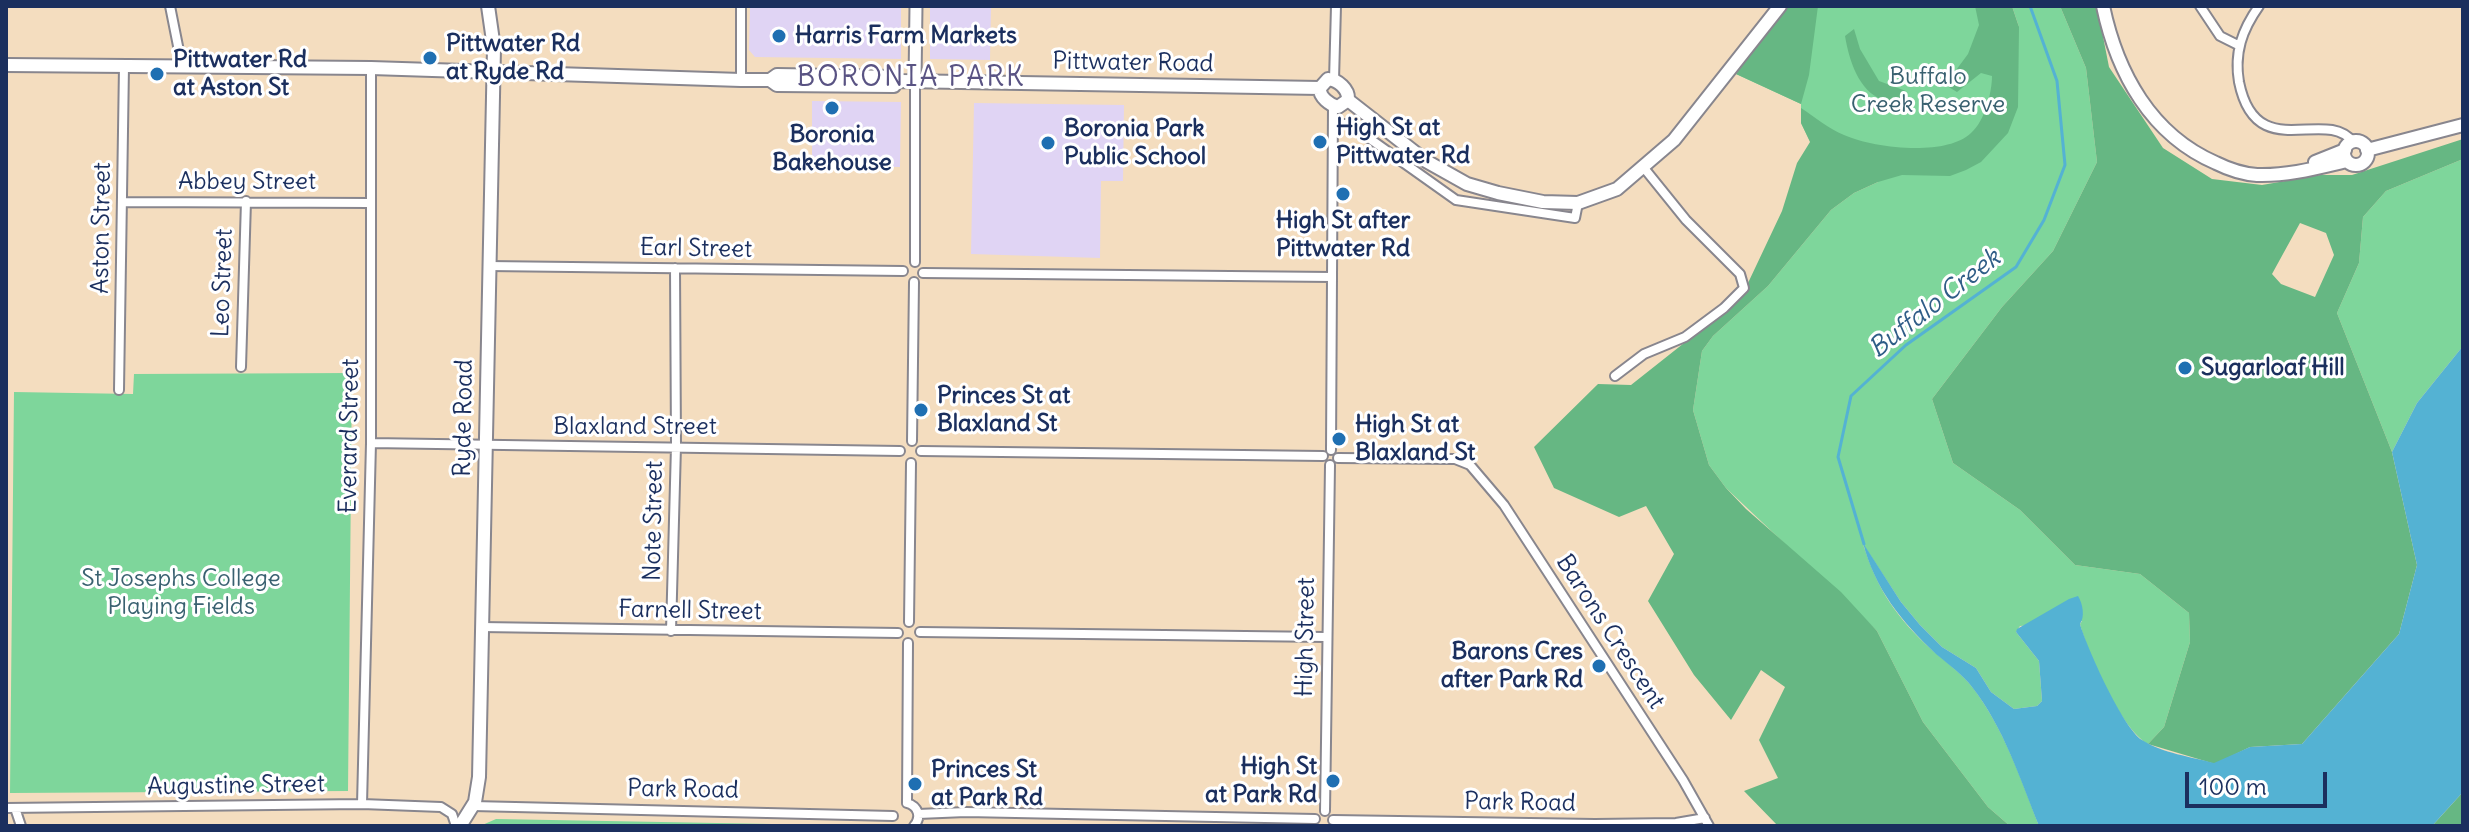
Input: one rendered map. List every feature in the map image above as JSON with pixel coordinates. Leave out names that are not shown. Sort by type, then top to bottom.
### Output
[{"type":"main road","name":"Ryde Road","points":[[458,826],[473,806],[479,777],[493,74],[493,34],[488,6]]},
{"type":"main road","points":[[1348,100],[1338,107],[1333,106],[1321,96],[1320,88],[1328,79],[1334,80],[1346,91],[1348,100],[1418,156],[1467,184],[1543,202],[1578,203],[1617,189],[1674,140],[1780,6]]},
{"type":"main road","points":[[2103,6],[2114,50],[2139,100],[2175,139],[2192,152],[2228,169],[2253,175],[2292,174],[2348,151],[2361,142],[2367,150],[2367,158],[2361,164],[2354,165],[2348,151]]},
{"type":"main road","points":[[2110,6],[2120,52],[2144,95],[2159,114],[2199,149],[2231,164],[2272,170],[2319,161],[2348,151]]},
{"type":"main road","name":"Pittwater Road","points":[[6,65],[371,68],[770,80],[777,85],[894,86],[897,81],[915,81],[1320,88]]},
{"type":"main road","points":[[2367,150],[2463,125]]},
{"type":"street","points":[[170,6],[182,66]]},
{"type":"street","points":[[741,6],[741,80]]},
{"type":"street","points":[[915,262],[916,6]]},
{"type":"street","points":[[1334,80],[1336,6]]},
{"type":"street","points":[[2200,6],[2220,36],[2238,45]]},
{"type":"street","points":[[2259,6],[2238,45],[2237,69],[2243,100],[2262,124],[2280,131],[2339,130],[2348,151]]},
{"type":"street","name":"Aston Street","points":[[119,390],[124,66]]},
{"type":"street","name":"Everard Street","points":[[362,804],[371,443],[371,68]]},
{"type":"street","points":[[1331,450],[1333,106]]},
{"type":"street","points":[[1333,124],[1349,124],[1456,200],[1575,218],[1578,203]]},
{"type":"street","points":[[1615,376],[1644,354],[1685,337],[1724,308],[1744,288],[1740,274],[1686,220],[1644,168]]},
{"type":"street","name":"Leo Street","points":[[241,367],[246,201]]},
{"type":"street","name":"Abbey Street","points":[[123,202],[371,203]]},
{"type":"street","points":[[915,262],[921,265],[923,273],[920,280],[914,282],[905,278],[903,271],[908,263],[915,262]]},
{"type":"street","name":"Earl Street","points":[[488,266],[903,271]]},
{"type":"street","name":"Note Street","points":[[671,631],[676,446],[675,268]]},
{"type":"street","points":[[923,273],[1332,277]]},
{"type":"street","points":[[912,441],[914,282]]},
{"type":"street","points":[[912,441],[919,445],[921,451],[919,459],[911,463],[903,459],[900,451],[904,443],[912,441]]},
{"type":"street","name":"Blaxland Street","points":[[371,443],[900,451]]},
{"type":"street","points":[[921,451],[1323,456]]},
{"type":"street","points":[[1324,452],[1336,452],[1334,461],[1324,461],[1323,456],[1324,452]]},
{"type":"street","name":"Barons Crescent","points":[[1334,461],[1455,459],[1470,465],[1504,505],[1707,822]]},
{"type":"street","name":"High Street","points":[[1325,811],[1326,637],[1334,461]]},
{"type":"street","points":[[909,622],[911,463]]},
{"type":"street","points":[[909,622],[917,625],[920,632],[917,639],[908,643],[898,633],[901,625],[909,622]]},
{"type":"street","name":"Farnell Street","points":[[481,627],[898,633]]},
{"type":"street","points":[[920,632],[1326,637]]},
{"type":"street","points":[[907,803],[908,643]]},
{"type":"street","points":[[897,826],[893,816],[895,808],[907,803],[918,814]]},
{"type":"street","name":"Augustine Street","points":[[10,808],[362,804],[441,807],[452,814],[458,826]]},
{"type":"street","name":"Park Road","points":[[473,806],[893,816]]},
{"type":"street","points":[[10,808],[21,826]]},
{"type":"street","points":[[918,814],[966,812],[1317,823],[1317,814],[1325,811],[1331,813],[1332,823]]},
{"type":"street","points":[[914,826],[918,814]]},
{"type":"street","name":"Park Road","points":[[1332,823],[1594,825],[1707,822]]},
{"type":"shaded area","points":[[750,6],[901,7],[901,59],[755,57],[749,50]]},
{"type":"shaded area","points":[[930,6],[991,6],[990,60],[930,59]]},
{"type":"shaded area","points":[[812,101],[901,102],[900,167],[812,166]]},
{"type":"shaded area","name":"Boronia Park Public School","points":[[974,103],[1124,105],[1123,181],[1101,181],[1100,258],[971,254]]},
{"type":"green space","name":"Buffalo Creek Reserve","points":[[1786,6],[2007,6],[2019,27],[2012,6],[2060,6],[2086,68],[2097,162],[2053,251],[2002,307],[1932,399],[1953,463],[2020,510],[2075,565],[2140,574],[2189,613],[2190,642],[2164,727],[2148,744],[2127,723],[2098,671],[2084,637],[2082,621],[2020,626],[2016,632],[2039,661],[2042,701],[2037,706],[2014,709],[1991,692],[1976,668],[1942,647],[1920,625],[1863,544],[1875,576],[1898,614],[1919,638],[1964,678],[1994,720],[2039,826],[2010,826],[1988,807],[1923,722],[1877,631],[1726,488],[1709,465],[1693,410],[1702,351],[1713,336],[1768,286],[1831,210],[1854,193],[1878,182],[1815,151],[1801,123],[1801,104],[1736,74]]},
{"type":"green space","points":[[1786,6],[1818,6],[1809,75],[1801,104],[1736,74]]},
{"type":"green space","points":[[1975,6],[2012,6],[2019,27],[2018,107],[2008,133],[1981,162],[1966,170],[1950,176],[1902,175],[1878,182],[1854,193],[1831,210],[1768,286],[1713,336],[1702,351],[1693,410],[1709,465],[1726,488],[1841,592],[1877,631],[1923,722],[1988,807],[2010,826],[1778,826],[1744,791],[1778,778],[1759,740],[1785,687],[1761,670],[1731,720],[1694,675],[1648,601],[1674,554],[1646,506],[1619,517],[1554,488],[1534,447],[1598,384],[1631,385],[1698,332],[1735,290],[1748,283],[1782,211],[1797,163],[1810,142],[1801,123],[1801,108],[1844,135],[1890,146],[1927,148],[1945,145],[1960,141],[1976,128],[1987,106],[1992,76],[1981,73],[1957,92],[1947,86],[1968,54],[1979,25]]},
{"type":"green space","points":[[2060,6],[2097,6],[2109,67],[2163,148],[2212,179],[2262,185],[2320,175],[2352,175],[2463,139],[2463,159],[2386,191],[2363,217],[2359,263],[2337,313],[2392,452],[2417,565],[2399,634],[2302,744],[2250,747],[2215,764],[2148,744],[2164,727],[2190,642],[2189,613],[2140,574],[2075,565],[2020,510],[1953,463],[1932,399],[2002,307],[2053,251],[2097,162],[2086,68]],"holes":[[[2300,223],[2326,233],[2334,255],[2315,297],[2281,284],[2272,274]]]},
{"type":"green space","points":[[1854,29],[1860,49],[1879,81],[1906,91],[1902,103],[1874,96],[1861,82],[1852,64],[1845,36]]},
{"type":"green space","points":[[2463,159],[2463,346],[2417,403],[2392,452],[2337,313],[2359,263],[2363,217],[2386,191]]},
{"type":"green space","name":"St Josephs College Playing Fields","points":[[352,373],[348,791],[10,793],[14,392],[133,394],[134,374]]},
{"type":"green space","points":[[2463,792],[2463,826],[2432,826]]},
{"type":"green space","points":[[496,819],[882,826],[480,826]]},
{"type":"water","points":[[2463,346],[2463,792],[2432,826],[2039,826],[1993,719],[1964,678],[1901,617],[1882,590],[1863,543],[1901,602],[1920,625],[1942,647],[1976,668],[1991,692],[2014,709],[2037,706],[2042,701],[2039,661],[2016,632],[2017,629],[2078,596],[2083,610],[2080,624],[2090,651],[2125,720],[2142,740],[2168,751],[2214,763],[2250,747],[2302,744],[2399,634],[2417,565],[2392,452],[2417,403]]},
{"type":"waterway","name":"Buffalo Creek","points":[[1864,544],[1838,457],[1851,396],[1906,345],[2016,267],[2044,220],[2065,165],[2057,81],[2030,6]]},
{"type":"place","name":"Harris Farm Markets","points":[[779,36]]},
{"type":"place","name":"Pittwater Rd at Ryde Rd","points":[[430,58]]},
{"type":"place","name":"Pittwater Rd at Aston St","points":[[157,74]]},
{"type":"place","name":"Boronia Bakehouse","points":[[832,108]]},
{"type":"place","name":"High St at Pittwater Rd","points":[[1320,142]]},
{"type":"place","name":"Boronia Park Public School","points":[[1048,143]]},
{"type":"place","name":"High St after Pittwater Rd","points":[[1343,194]]},
{"type":"place","name":"Sugarloaf Hill","points":[[2185,368]]},
{"type":"place","name":"Princes St at Blaxland St","points":[[921,410]]},
{"type":"place","name":"High St at Blaxland St","points":[[1339,439]]},
{"type":"place","name":"Barons Cres after Park Rd","points":[[1599,666]]},
{"type":"place","name":"High St at Park Rd","points":[[1333,781]]},
{"type":"place","name":"Princes St at Park Rd","points":[[915,784]]},
{"type":"district","name":"BORONIA PARK","points":[[911,78]]}]
